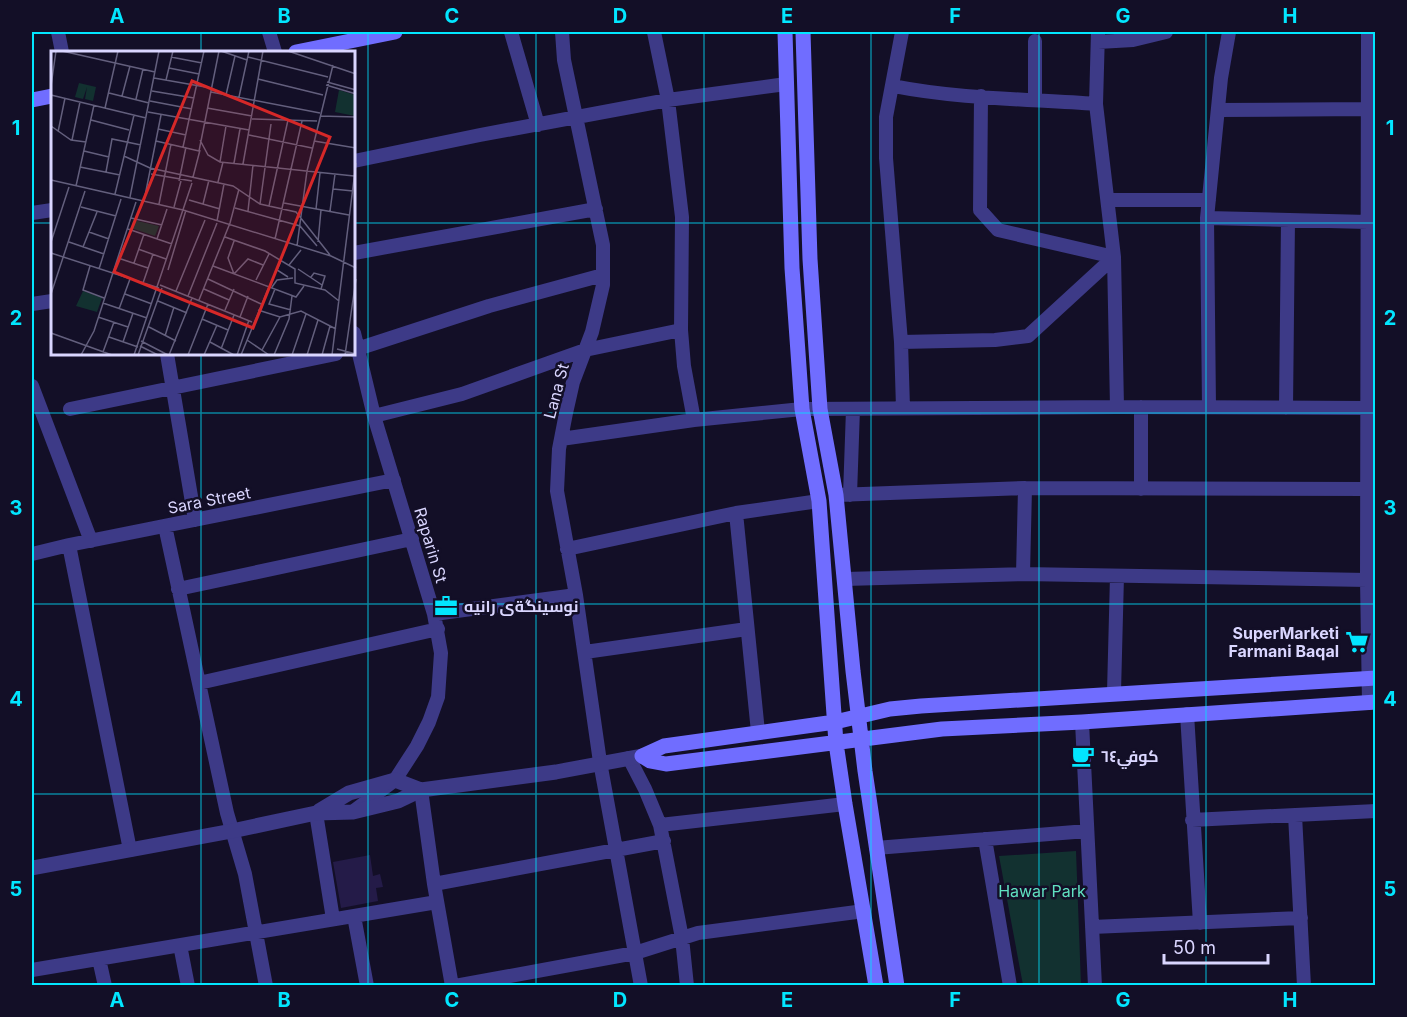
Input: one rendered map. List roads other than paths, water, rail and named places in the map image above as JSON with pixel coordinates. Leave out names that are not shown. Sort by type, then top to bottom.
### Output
[{"type":"main road","points":[[301,51],[395,32]]},
{"type":"main road","points":[[785,32],[792,268],[802,409],[819,501],[836,743],[844,804],[876,986]]},
{"type":"main road","points":[[803,32],[810,259],[820,409],[843,495],[845,579],[859,715],[897,986]]},
{"type":"main road","points":[[32,100],[51,96]]},
{"type":"main road","points":[[635,757],[664,746],[835,722],[890,709],[1114,692],[1372,678]]},
{"type":"main road","points":[[635,757],[666,764],[942,729],[1082,723],[1372,703]]},
{"type":"street","points":[[58,32],[62,51]]},
{"type":"street","points":[[269,32],[275,51]]},
{"type":"street","points":[[511,32],[538,125]]},
{"type":"street","name":"Lana St","points":[[562,32],[562,47],[603,245],[603,275],[592,332],[573,382],[561,439],[557,491],[576,595],[600,762],[641,986]]},
{"type":"street","points":[[654,32],[668,100],[682,217],[681,330],[684,366],[694,420]]},
{"type":"street","points":[[902,32],[886,117],[886,158],[901,342],[903,408]]},
{"type":"street","points":[[1118,407],[1114,257],[1096,104],[1098,37],[1133,40],[1166,32]]},
{"type":"street","points":[[1209,407],[1207,218],[1229,32]]},
{"type":"street","points":[[1035,41],[1035,100]]},
{"type":"street","points":[[1371,41],[1368,109],[1372,154],[1368,222],[1372,344],[1367,408],[1371,458],[1367,489],[1367,580],[1372,703]]},
{"type":"street","points":[[356,161],[668,100],[786,84]]},
{"type":"street","points":[[893,86],[918,91],[1096,104]]},
{"type":"street","points":[[981,96],[980,210],[998,230],[1114,257]]},
{"type":"street","points":[[1218,110],[1368,109]]},
{"type":"street","points":[[1109,200],[1209,200]]},
{"type":"street","points":[[356,253],[596,209]]},
{"type":"street","points":[[32,213],[51,210]]},
{"type":"street","points":[[1207,218],[1368,222]]},
{"type":"street","points":[[1286,408],[1288,220]]},
{"type":"street","points":[[901,342],[995,340],[1028,336],[1114,257]]},
{"type":"street","points":[[356,350],[489,306],[603,275]]},
{"type":"street","points":[[32,304],[51,301]]},
{"type":"street","points":[[374,416],[462,394],[585,350],[681,330]]},
{"type":"street","name":"Raparin St","points":[[353,812],[395,780],[421,738],[438,697],[441,653],[434,614],[356,350]]},
{"type":"street","points":[[167,356],[195,520]]},
{"type":"street","points":[[70,409],[326,356]]},
{"type":"street","points":[[32,386],[91,540]]},
{"type":"street","points":[[1141,407],[1141,489]]},
{"type":"street","points":[[561,439],[694,420],[802,409],[1367,408]]},
{"type":"street","points":[[853,409],[843,495],[1025,488],[1367,489]]},
{"type":"street","name":"Sara Street","points":[[32,555],[91,540],[394,480]]},
{"type":"street","points":[[1023,574],[1025,488]]},
{"type":"street","points":[[567,549],[736,513],[819,501]]},
{"type":"street","points":[[736,513],[758,732]]},
{"type":"street","points":[[165,526],[232,831],[244,874],[266,986]]},
{"type":"street","points":[[178,589],[412,539]]},
{"type":"street","points":[[69,545],[130,850]]},
{"type":"street","points":[[845,579],[1023,574],[1367,580]]},
{"type":"street","points":[[1114,692],[1117,576]]},
{"type":"street","points":[[434,614],[576,595]]},
{"type":"street","points":[[199,683],[438,629]]},
{"type":"street","points":[[585,652],[747,629]]},
{"type":"street","points":[[1187,714],[1200,923]]},
{"type":"street","points":[[1082,723],[1095,986]]},
{"type":"street","points":[[32,868],[316,813],[353,812],[398,801],[421,790],[556,772],[635,757],[664,841],[682,938],[687,986]]},
{"type":"street","points":[[316,813],[349,793],[395,780],[421,790]]},
{"type":"street","points":[[421,790],[434,884],[453,986],[635,953],[698,933],[864,911]]},
{"type":"street","points":[[660,825],[844,804]]},
{"type":"street","points":[[1192,820],[1376,811]]},
{"type":"street","points":[[316,813],[333,920]]},
{"type":"street","points":[[1296,815],[1304,986]]},
{"type":"street","points":[[876,848],[1087,831]]},
{"type":"street","points":[[985,839],[1010,986]]},
{"type":"street","points":[[434,884],[616,852],[664,841]]},
{"type":"street","points":[[32,970],[437,902]]},
{"type":"street","points":[[354,916],[367,986]]},
{"type":"street","points":[[1092,927],[1301,918]]},
{"type":"street","points":[[180,945],[188,986]]},
{"type":"street","points":[[99,959],[105,986]]},
{"type":"place","name":"نوسينگةى رانيه","points":[[446,606]]},
{"type":"place","name":"SuperMarketi Farmani Baqal","points":[[1357,642]]},
{"type":"place","name":"كوفي٦٤","points":[[1083,756]]},
{"type":"park label","name":"Hawar Park","points":[[1042,891]]}]
